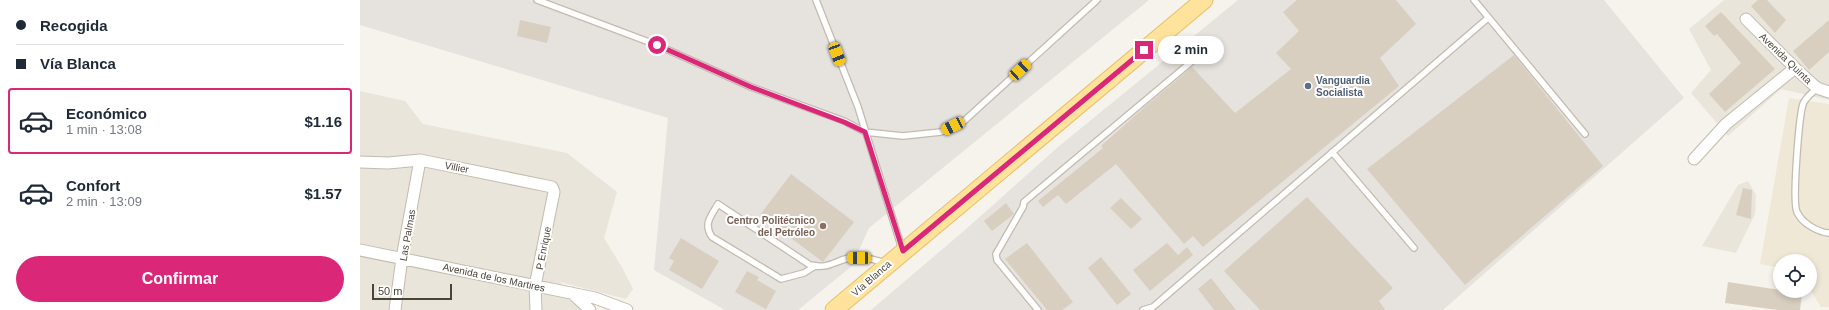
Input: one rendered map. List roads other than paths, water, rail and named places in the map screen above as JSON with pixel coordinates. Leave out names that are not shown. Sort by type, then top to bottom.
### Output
[{"type":"main road","name":"Vía Blanca","points":[[834,310],[1204,0]]},
{"type":"street","name":"Avenida Quinta","points":[[1746,19],[1817,88],[1829,92]]},
{"type":"street","points":[[1694,159],[1726,124],[1795,68]]},
{"type":"street","name":"Villier","points":[[360,162],[388,163],[420,160],[552,187]]},
{"type":"street","name":"Las Palmas","points":[[395,310],[402,258],[420,160]]},
{"type":"street","name":"P Enrique","points":[[536,310],[535,286],[554,192],[552,187]]},
{"type":"street","name":"Avenida de los Martires","points":[[360,250],[595,298],[627,310]]},
{"type":"street","points":[[572,293],[590,310]]},
{"type":"lane","points":[[537,0],[649,42],[751,87],[844,122],[865,132],[903,136],[941,132],[964,121],[1097,0]]},
{"type":"lane","points":[[816,0],[858,107],[903,251]]},
{"type":"lane","points":[[1474,0],[1585,134]]},
{"type":"lane","points":[[1143,310],[1153,306],[1488,18]]},
{"type":"lane","points":[[1038,310],[997,260],[996,254],[1023,207],[1024,202],[1209,47]]},
{"type":"lane","points":[[1817,88],[1803,102],[1800,117],[1795,194],[1796,211],[1810,226],[1821,232],[1829,233]]},
{"type":"lane","points":[[1332,152],[1414,248]]},
{"type":"lane","points":[[815,266],[804,273],[781,279],[712,237],[708,230],[708,220],[718,204],[810,265],[815,266],[822,268],[850,258],[868,258],[888,264]]},
{"type":"place","name":"Vanguardia Socialista","points":[[1308,86]]},
{"type":"place","name":"Centro Politécnico del Petróleo","points":[[823,226]]}]
